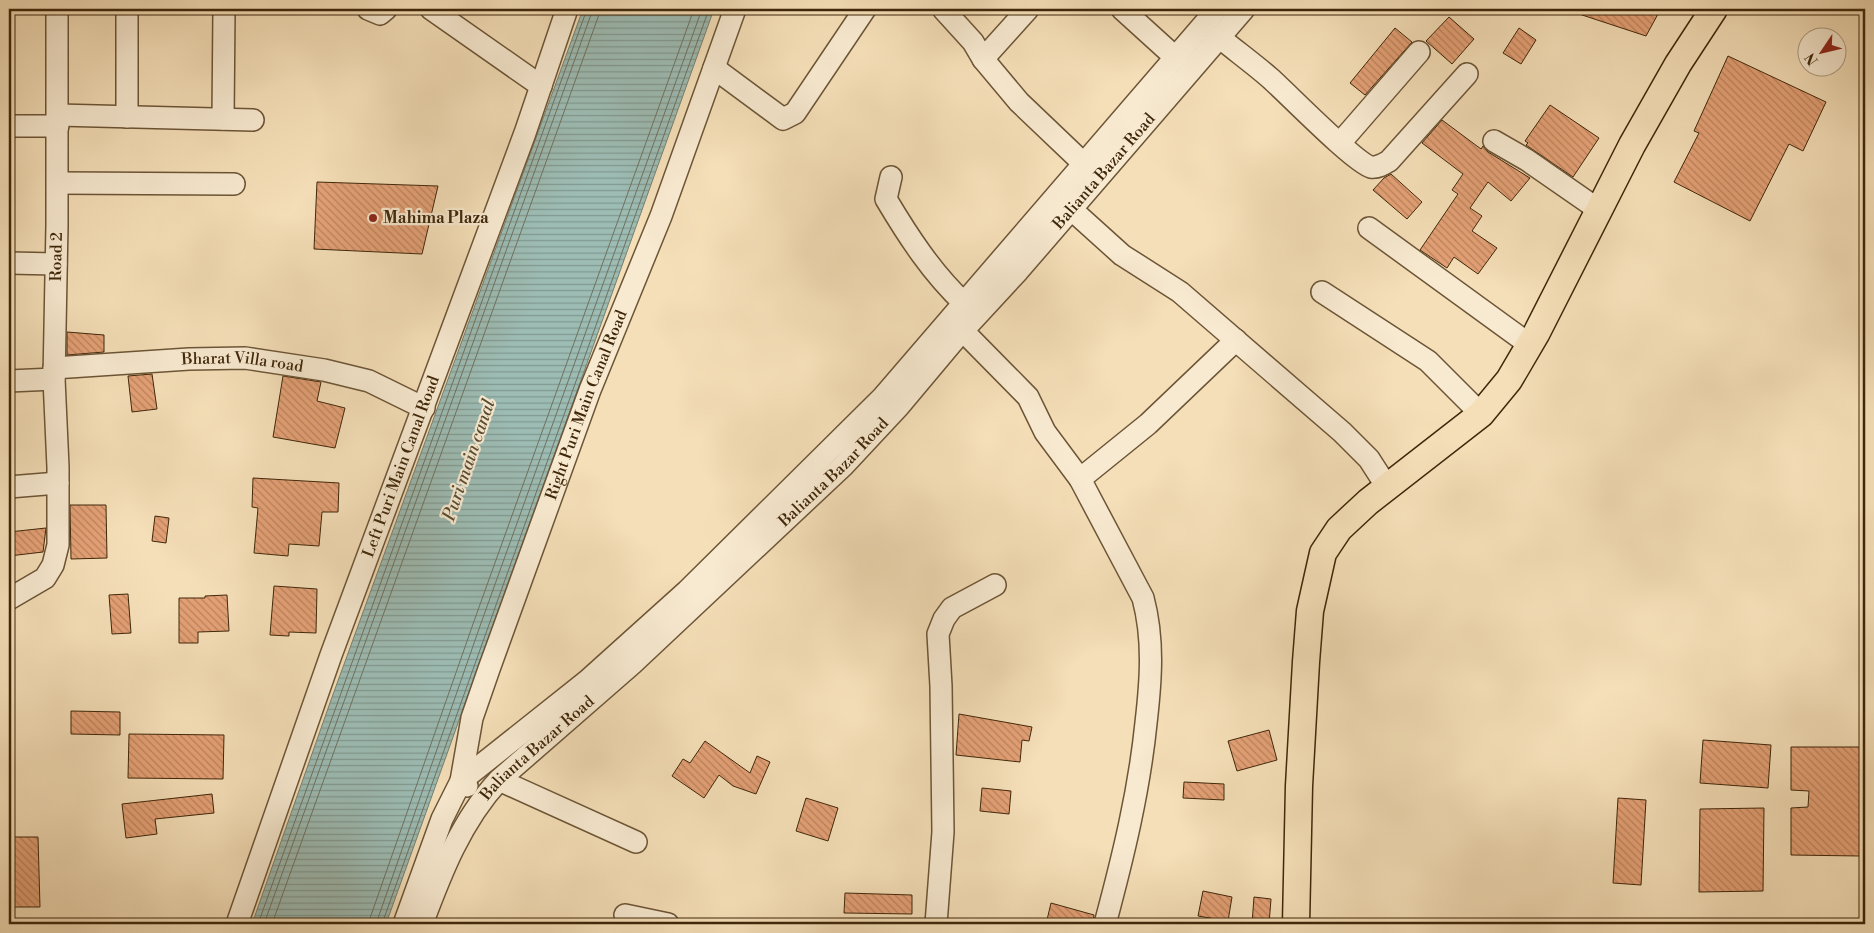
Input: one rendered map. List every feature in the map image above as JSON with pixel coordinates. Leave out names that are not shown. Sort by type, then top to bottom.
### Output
[{"type":"main road","points":[[1296,924],[1299,786],[1306,662],[1313,591],[1323,553],[1339,529],[1387,487],[1481,414],[1509,380],[1530,345],[1599,210],[1673,72],[1714,9]]},
{"type":"street","name":"Road 2","points":[[9,599],[44,578],[53,566],[58,545],[54,373],[58,183],[57,9]]},
{"type":"street","points":[[127,9],[127,117]]},
{"type":"street","points":[[223,119],[224,9]]},
{"type":"street","points":[[368,9],[380,14],[386,9]]},
{"type":"street","points":[[430,9],[541,86]]},
{"type":"street","name":"Left Puri Main Canal Road","points":[[237,924],[331,655],[424,408],[541,86],[567,9]]},
{"type":"street","name":"Right Puri Main Canal Road","points":[[461,781],[472,718],[489,669],[590,390],[661,216],[735,9]]},
{"type":"street","points":[[714,68],[783,119],[795,113],[865,9]]},
{"type":"street","points":[[943,9],[973,42],[983,59],[1019,102],[1083,163]]},
{"type":"street","points":[[983,59],[1028,9]]},
{"type":"street","points":[[1122,9],[1176,58]]},
{"type":"street","name":"Balianta Bazar Road","points":[[404,924],[442,819],[461,781],[587,681],[687,591],[882,398],[1217,9]]},
{"type":"street","name":"Balianta Bazar Road","points":[[422,924],[440,875],[470,816],[482,798],[499,780],[617,677],[843,466],[1071,209],[1244,9]]},
{"type":"street","points":[[1219,37],[1268,77],[1364,164],[1372,167],[1381,166],[1389,161],[1466,74]]},
{"type":"street","points":[[1340,143],[1419,52]]},
{"type":"street","points":[[9,126],[127,117],[253,120]]},
{"type":"street","points":[[1494,141],[1527,160],[1599,210]]},
{"type":"street","points":[[891,177],[886,199],[925,258],[951,291],[964,303]]},
{"type":"street","points":[[58,183],[234,184]]},
{"type":"street","points":[[1071,209],[1122,255],[1180,292],[1342,432],[1369,459],[1387,487]]},
{"type":"street","points":[[1369,228],[1530,345]]},
{"type":"street","points":[[9,263],[56,264]]},
{"type":"street","points":[[1322,292],[1428,361],[1481,414]]},
{"type":"street","points":[[963,331],[1028,398],[1045,432],[1080,479],[1143,598],[1149,619],[1151,654],[1149,694],[1137,792],[1121,866],[1105,924]]},
{"type":"street","points":[[1080,479],[1148,424],[1236,340]]},
{"type":"street","name":"Bharat Villa road","points":[[9,381],[54,373],[189,358],[245,358],[324,370],[369,381],[424,408]]},
{"type":"street","points":[[9,487],[58,493]]},
{"type":"street","points":[[936,924],[943,832],[942,695],[938,634],[944,619],[952,608],[995,585]]},
{"type":"street","points":[[499,780],[636,842]]},
{"type":"street","points":[[461,781],[482,798]]},
{"type":"street","points":[[625,915],[668,924]]},
{"type":"water","name":"Puri main canal","points":[[583,9],[714,9],[386,924],[252,924],[331,700]]},
{"type":"building","points":[[1570,9],[1650,9],[1658,14],[1646,36],[1570,11]]},
{"type":"building","points":[[1449,17],[1474,39],[1452,64],[1426,41]]},
{"type":"building","points":[[1395,28],[1412,42],[1365,95],[1350,83]]},
{"type":"building","points":[[1519,28],[1536,40],[1521,64],[1503,53]]},
{"type":"building","points":[[1728,56],[1826,102],[1803,151],[1789,144],[1750,221],[1674,182],[1699,133],[1694,131]]},
{"type":"building","points":[[1550,105],[1599,138],[1573,177],[1526,145],[1528,143],[1525,141]]},
{"type":"building","points":[[1442,120],[1481,149],[1483,146],[1488,152],[1530,178],[1511,201],[1488,182],[1470,208],[1482,216],[1472,231],[1497,248],[1478,274],[1454,257],[1447,268],[1420,250],[1458,194],[1452,190],[1463,174],[1422,143]]},
{"type":"building","points":[[1391,174],[1422,202],[1407,219],[1373,190],[1384,178]]},
{"type":"building","name":"Mahima Plaza","points":[[317,182],[438,186],[422,254],[314,249]]},
{"type":"building","points":[[67,332],[104,335],[104,352],[67,355]]},
{"type":"building","points":[[152,374],[157,409],[132,412],[128,376]]},
{"type":"building","points":[[283,376],[321,382],[317,401],[345,408],[335,448],[273,437]]},
{"type":"building","points":[[253,478],[339,483],[338,512],[322,512],[319,546],[289,544],[288,556],[254,553],[258,508],[252,507]]},
{"type":"building","points":[[70,505],[106,505],[107,558],[71,559]]},
{"type":"building","points":[[155,516],[169,518],[166,543],[152,541]]},
{"type":"building","points":[[46,528],[43,552],[9,556],[9,532]]},
{"type":"building","points":[[274,586],[317,589],[316,633],[289,632],[289,636],[270,635]]},
{"type":"building","points":[[128,594],[131,633],[112,634],[109,595]]},
{"type":"building","points":[[227,595],[229,631],[198,632],[198,643],[179,643],[179,598],[205,598],[205,596]]},
{"type":"building","points":[[71,711],[120,712],[120,735],[71,734]]},
{"type":"building","points":[[959,714],[1032,727],[1029,741],[1022,740],[1020,762],[956,755]]},
{"type":"building","points":[[1269,730],[1277,760],[1237,771],[1228,741]]},
{"type":"building","points":[[129,734],[224,735],[223,779],[128,778]]},
{"type":"building","points":[[1703,740],[1771,745],[1768,788],[1700,783]]},
{"type":"building","points":[[705,741],[750,773],[757,756],[770,762],[756,794],[733,786],[719,775],[704,798],[672,776],[683,759],[690,763]]},
{"type":"building","points":[[1791,747],[1860,747],[1860,856],[1791,855],[1791,808],[1808,807],[1809,791],[1791,790]]},
{"type":"building","points":[[1184,782],[1224,784],[1224,800],[1183,798]]},
{"type":"building","points":[[982,788],[1011,791],[1009,814],[980,811]]},
{"type":"building","points":[[212,794],[214,813],[155,819],[157,834],[126,838],[122,804]]},
{"type":"building","points":[[806,798],[838,808],[828,841],[796,831]]},
{"type":"building","points":[[1618,798],[1646,800],[1641,885],[1613,883]]},
{"type":"building","points":[[1764,808],[1763,891],[1699,892],[1700,809]]},
{"type":"building","points":[[9,837],[38,837],[40,907],[9,907]]},
{"type":"building","points":[[1203,891],[1232,897],[1228,921],[1198,916]]},
{"type":"building","points":[[845,893],[912,895],[912,914],[844,913]]},
{"type":"building","points":[[1254,897],[1271,899],[1269,924],[1252,924]]},
{"type":"building","points":[[1051,903],[1094,915],[1093,924],[1046,924]]},
{"type":"place","name":"Mahima Plaza","points":[[373,218]]}]
